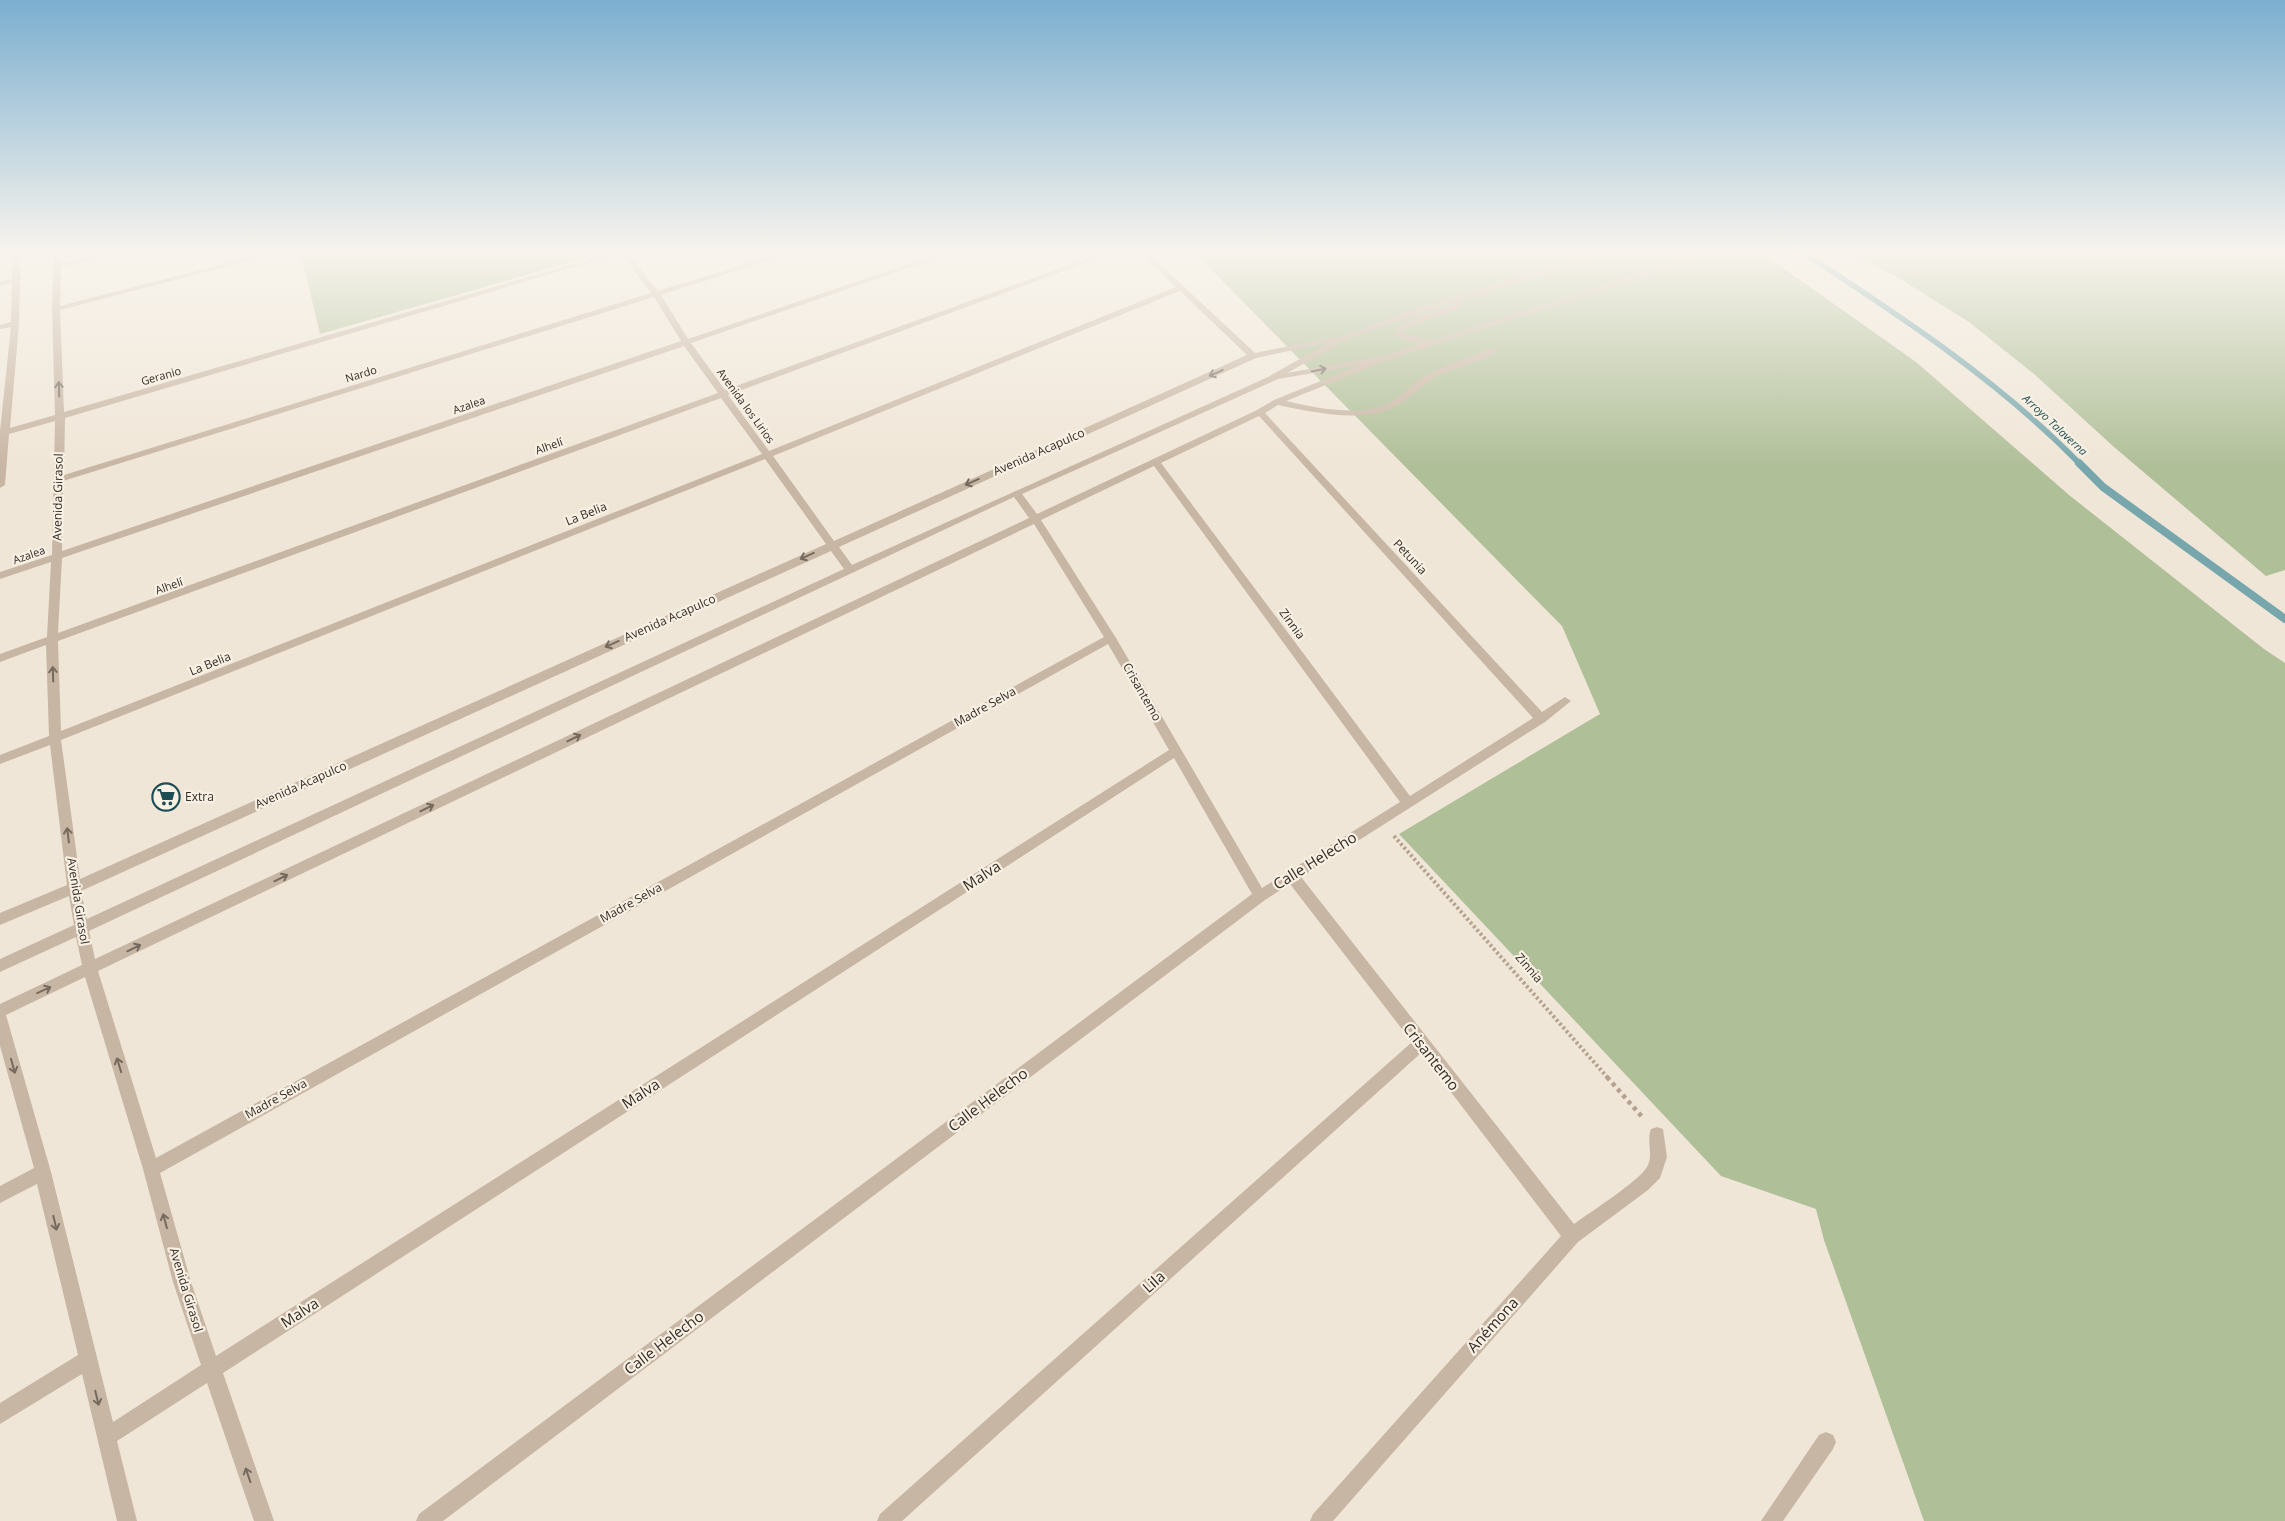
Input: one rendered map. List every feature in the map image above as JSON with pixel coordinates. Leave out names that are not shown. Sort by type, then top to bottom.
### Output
[{"type":"street","points":[[0,485],[2,433],[11,375],[15,325]]},
{"type":"street","name":"Avenida Girasol","points":[[57,325],[60,417],[57,557],[52,640],[56,739],[74,888],[90,970],[151,1169],[182,1282],[264,1521]]},
{"type":"street","name":"Geranio","points":[[2,433],[373,325]]},
{"type":"street","name":"Nardo","points":[[58,480],[556,325]]},
{"type":"street","name":"Avenida los Lirios","points":[[675,325],[686,343],[851,571]]},
{"type":"street","name":"Azalea","points":[[0,576],[738,325]]},
{"type":"street","name":"Alhelí","points":[[0,658],[912,325]]},
{"type":"street","name":"La Belia","points":[[0,760],[768,455],[1089,325]]},
{"type":"street","points":[[1220,325],[1253,356]]},
{"type":"street","points":[[0,966],[1016,493],[1271,379],[1346,336],[1379,325]]},
{"type":"street","points":[[1404,325],[1399,330],[1401,335],[1408,339],[1431,343]]},
{"type":"street","points":[[0,1010],[90,970],[1260,412],[1277,402],[1385,358],[1487,325]]},
{"type":"street","name":"Avenida Acapulco","points":[[0,919],[74,888],[1253,356],[1346,336]]},
{"type":"street","points":[[1277,402],[1328,411],[1378,410],[1394,404],[1427,378],[1494,350]]},
{"type":"street","points":[[1271,379],[1385,358]]},
{"type":"street","points":[[0,378],[11,375]]},
{"type":"street","name":"Petunia","points":[[1260,412],[1541,719]]},
{"type":"street","name":"Zinnia","points":[[1155,461],[1408,803]]},
{"type":"street","name":"Crisantemo","points":[[1016,493],[1036,518],[1110,638],[1260,896]]},
{"type":"street","name":"Madre Selva","points":[[151,1169],[1110,638]]},
{"type":"street","name":"Calle Helecho","points":[[426,1521],[1260,896],[1541,719],[1565,701]]},
{"type":"street","name":"Malva","points":[[106,1437],[1176,752]]},
{"type":"street","name":"Crisantemo","points":[[1292,876],[1420,1044],[1572,1236]]},
{"type":"street","points":[[0,1019],[43,1172],[127,1521]]},
{"type":"street","name":"Lila","points":[[887,1521],[1420,1044]]},
{"type":"street","name":"Anémona","points":[[1320,1521],[1572,1236],[1642,1184],[1654,1172],[1659,1157],[1657,1134]]},
{"type":"street","points":[[0,1195],[43,1172]]},
{"type":"street","points":[[0,1414],[87,1360]]},
{"type":"street","points":[[1771,1521],[1826,1442]]},
{"type":"path","name":"Zinnia","points":[[1380,820],[1657,1134]]},
{"type":"green space","points":[[318,325],[352,325],[320,334]]},
{"type":"green space","points":[[1266,325],[1864,325],[1916,362],[2069,495],[2264,649],[2285,663],[2285,1521],[1924,1521],[1824,1240],[1816,1209],[1721,1176],[1399,834],[1600,714],[1562,626]]},
{"type":"green space","points":[[1973,325],[2285,325],[2285,570],[2266,576],[2114,447],[2034,374]]},
{"type":"waterway","name":"Arroyo Talaverna","points":[[1912,325],[2016,405],[2080,464]]},
{"type":"waterway","name":"Arroyo Talaverna","points":[[2080,464],[2103,487],[2285,619]]},
{"type":"place","name":"Extra","points":[[166,797]]}]
